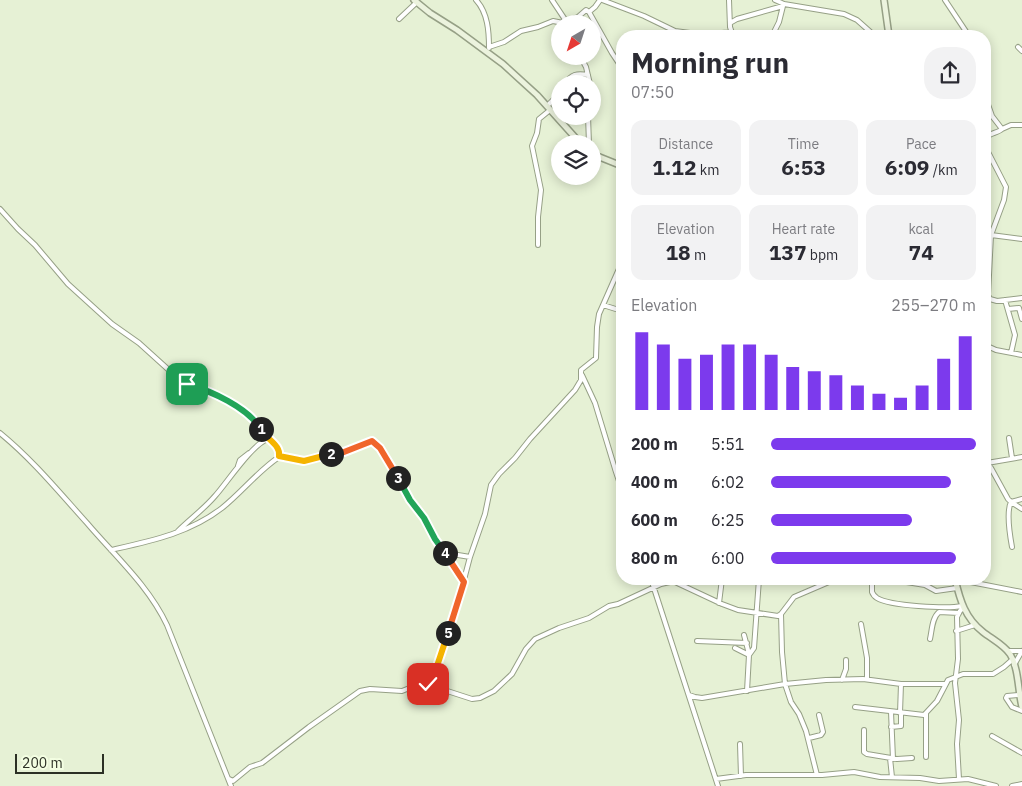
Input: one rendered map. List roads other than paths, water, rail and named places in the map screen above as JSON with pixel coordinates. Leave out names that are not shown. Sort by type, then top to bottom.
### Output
[{"type":"street","points":[[476,0],[482,8],[486,20],[489,50]]},
{"type":"street","points":[[552,0],[562,15]]},
{"type":"street","points":[[580,15],[586,10],[589,12],[596,7],[601,0],[644,16],[673,30]]},
{"type":"street","points":[[729,0],[731,30]]},
{"type":"street","points":[[775,0],[783,5]]},
{"type":"street","points":[[791,6],[792,0]]},
{"type":"street","points":[[884,0],[888,30]]},
{"type":"street","points":[[945,0],[964,30]]},
{"type":"street","points":[[399,19],[416,1],[430,14],[489,50],[528,86],[573,135]]},
{"type":"street","points":[[730,23],[737,18],[783,5],[831,10],[857,20],[868,30]]},
{"type":"street","points":[[775,30],[780,22],[783,5]]},
{"type":"street","points":[[589,12],[616,59]]},
{"type":"street","points":[[489,50],[522,31],[534,29],[551,22]]},
{"type":"street","points":[[1018,47],[1022,51]]},
{"type":"street","points":[[573,75],[588,75],[584,65]]},
{"type":"street","points":[[538,245],[540,187],[532,146],[537,133],[539,119],[551,104]]},
{"type":"street","points":[[991,113],[1002,128]]},
{"type":"street","points":[[991,134],[1011,125],[1022,125]]},
{"type":"street","points":[[601,158],[616,164]]},
{"type":"street","points":[[991,158],[1006,187],[1004,200],[991,236],[1022,239]]},
{"type":"street","points":[[0,209],[18,229],[36,244],[68,284],[112,324],[139,343],[181,381],[213,393],[240,409],[259,425],[268,439],[277,447],[280,453],[279,456]]},
{"type":"street","points":[[580,370],[596,358],[598,322],[616,276]]},
{"type":"street","points":[[991,299],[1005,300],[1022,298]]},
{"type":"street","points":[[1005,300],[1015,335],[1011,353]]},
{"type":"street","points":[[603,305],[616,309]]},
{"type":"street","points":[[1008,309],[1019,308],[1022,319]]},
{"type":"street","points":[[991,348],[1022,355]]},
{"type":"street","points":[[580,370],[595,403],[616,473]]},
{"type":"street","points":[[425,686],[433,677],[438,666],[470,557],[486,514],[493,481],[575,390],[581,380],[580,370]]},
{"type":"street","points":[[0,433],[33,461],[112,550],[144,588],[162,614],[231,786]]},
{"type":"street","points":[[1009,438],[1012,458]]},
{"type":"street","points":[[177,533],[215,496],[238,466],[263,441],[268,439]]},
{"type":"street","points":[[112,550],[177,533],[212,515],[236,496],[279,456],[307,461],[323,455],[344,452],[373,442],[380,448],[410,500],[424,518],[464,582]]},
{"type":"street","points":[[991,461],[1022,457]]},
{"type":"street","points":[[991,470],[1011,502],[1022,509]]},
{"type":"street","points":[[1012,546],[1009,532],[1008,508],[1011,502],[1022,499]]},
{"type":"street","points":[[444,551],[470,557]]},
{"type":"street","points":[[228,780],[233,781],[250,768],[259,765],[360,691],[370,689],[402,691],[412,686],[425,686],[438,688],[472,699],[485,696],[495,690],[512,674],[526,649],[535,639],[559,628],[589,618],[609,606],[618,604],[659,585]]},
{"type":"street","points":[[683,585],[720,603],[745,611],[778,616],[794,598],[823,585]]},
{"type":"street","points":[[720,603],[722,585]]},
{"type":"street","points":[[749,654],[754,648],[759,585]]},
{"type":"street","points":[[872,585],[872,592],[879,599],[925,607],[963,607]]},
{"type":"street","points":[[920,585],[933,590],[957,588]]},
{"type":"street","points":[[956,585],[963,607],[975,625],[1008,651],[1016,665],[1022,707]]},
{"type":"street","points":[[986,585],[1022,592]]},
{"type":"street","points":[[654,587],[718,786]]},
{"type":"street","points":[[956,786],[959,779],[959,720],[955,676],[957,664],[956,631],[959,613],[963,607]]},
{"type":"street","points":[[930,639],[933,622],[937,613],[959,613]]},
{"type":"street","points":[[781,614],[785,684],[789,699],[800,715],[809,738],[817,776]]},
{"type":"street","points":[[861,624],[867,658],[867,679]]},
{"type":"street","points":[[956,631],[975,625]]},
{"type":"street","points":[[744,635],[749,654],[747,691]]},
{"type":"street","points":[[697,641],[747,642]]},
{"type":"street","points":[[735,648],[749,654]]},
{"type":"street","points":[[1008,651],[1022,651],[1016,665]]},
{"type":"street","points":[[842,680],[846,660]]},
{"type":"street","points":[[855,707],[921,716],[926,714],[937,701],[945,684],[955,676],[972,673],[994,674],[1004,668],[1016,665]]},
{"type":"street","points":[[689,694],[702,698],[785,684],[867,679],[901,684],[945,684]]},
{"type":"street","points":[[891,727],[901,726],[901,684]]},
{"type":"street","points":[[1019,695],[1006,698],[1012,707],[1022,711]]},
{"type":"street","points":[[891,712],[892,777]]},
{"type":"street","points":[[926,714],[926,757]]},
{"type":"street","points":[[809,738],[821,735],[823,732],[820,715]]},
{"type":"street","points":[[864,730],[865,753],[891,758],[912,758]]},
{"type":"street","points":[[992,736],[1022,753]]},
{"type":"street","points":[[740,744],[741,776]]},
{"type":"street","points":[[716,779],[741,776],[817,776],[854,772],[880,777],[925,778],[941,782],[959,779],[976,780],[986,785],[996,786]]},
{"type":"street","points":[[1012,786],[1022,784]]}]
